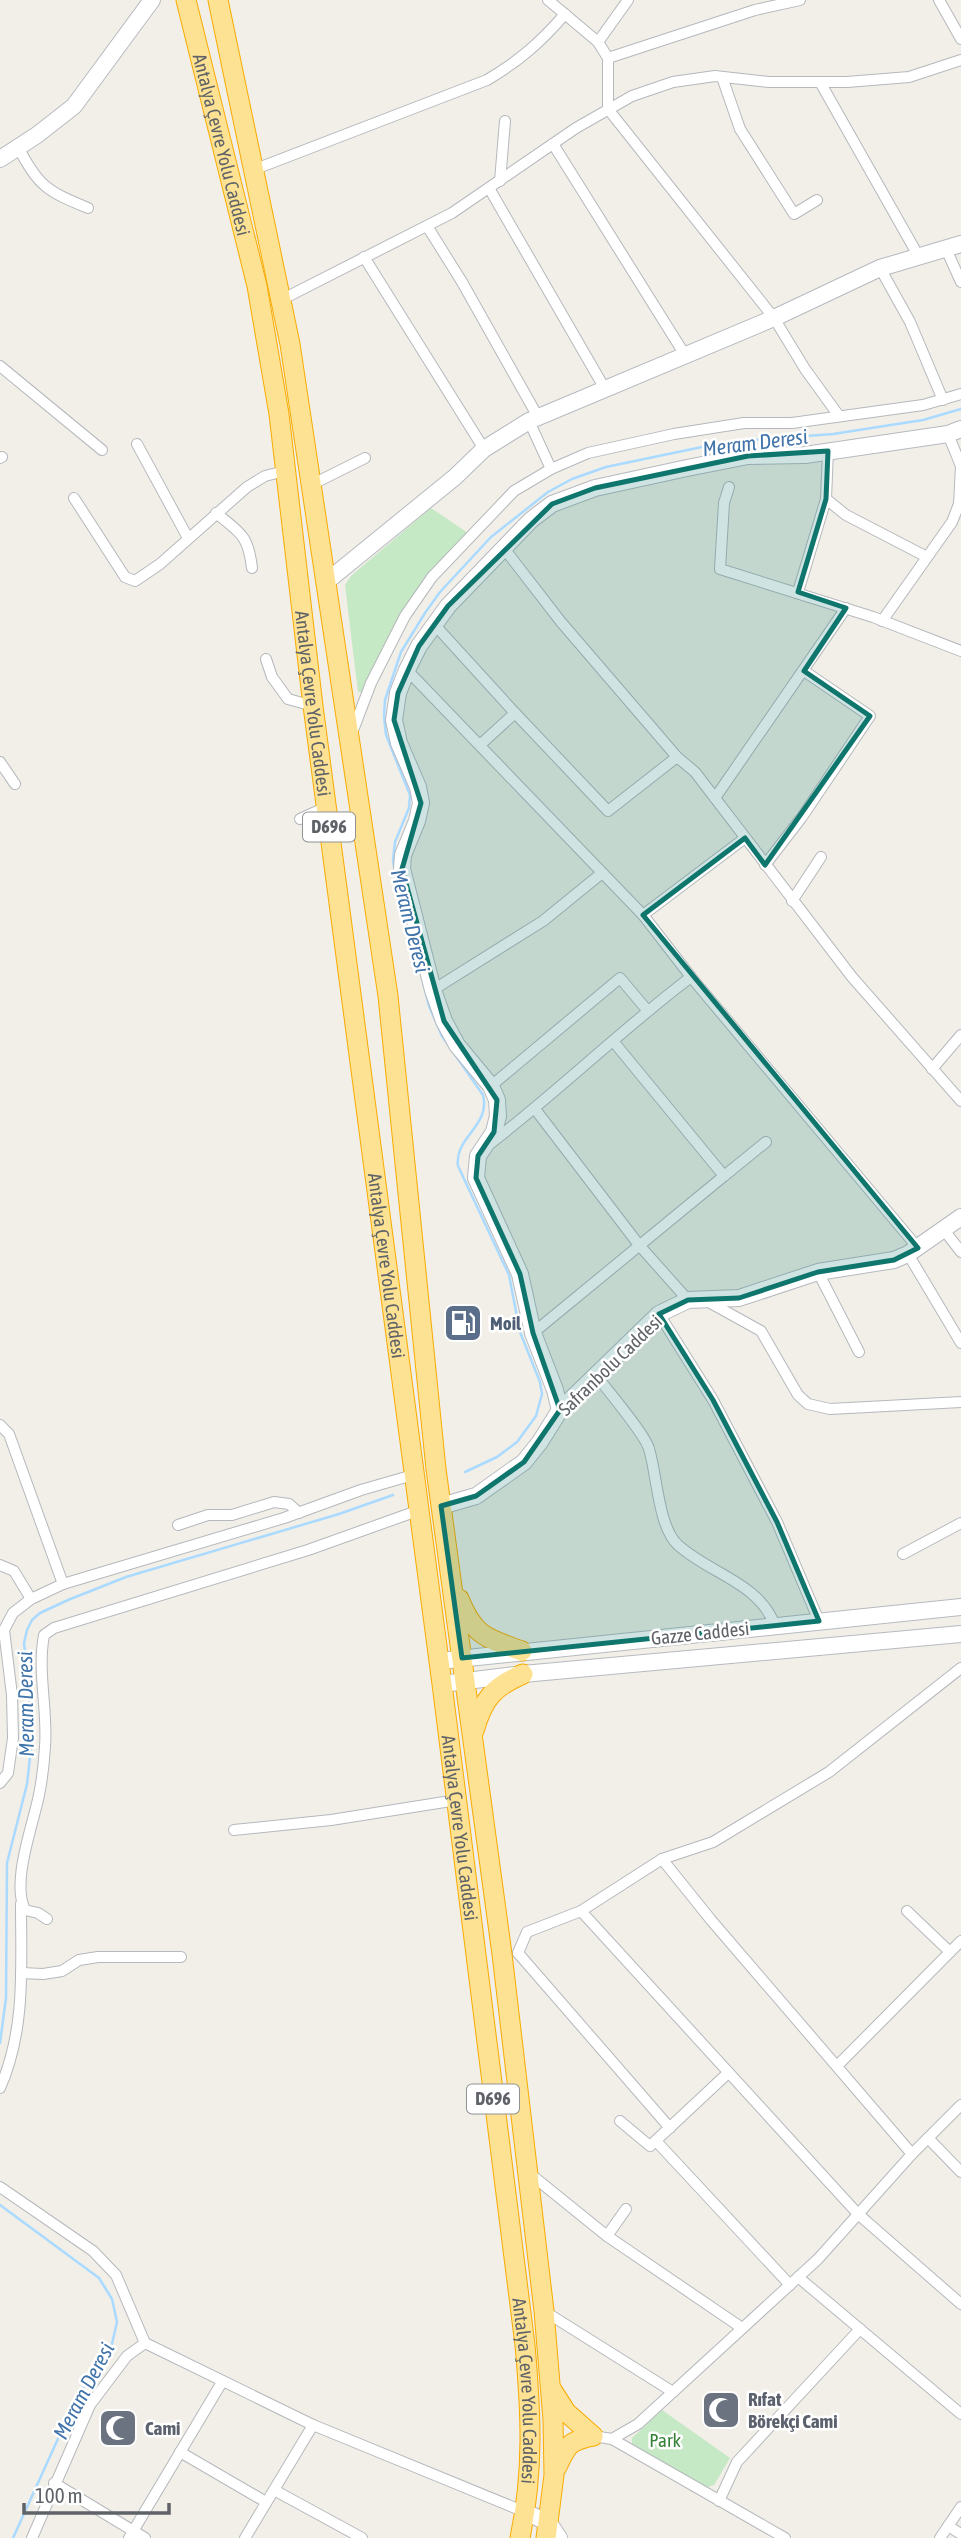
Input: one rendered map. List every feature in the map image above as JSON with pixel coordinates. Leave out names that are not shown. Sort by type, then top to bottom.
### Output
[{"type":"highway","name":"Antalya Çevre Yolu Caddesi","points":[[186,0],[257,286],[279,414],[313,706],[417,1511],[442,1684],[526,2357],[532,2418],[530,2481],[520,2538]]},
{"type":"highway","name":"Antalya Çevre Yolu Caddesi","points":[[218,0],[290,344],[387,996],[441,1506],[472,1739],[510,1954],[550,2386],[554,2475],[551,2533]]},
{"type":"highway","points":[[451,1579],[463,1608],[481,1636],[522,1651]]},
{"type":"highway","points":[[472,1739],[487,1699],[504,1684],[523,1674]]},
{"type":"highway","points":[[550,2386],[566,2412],[603,2437]]},
{"type":"highway","points":[[554,2475],[566,2447],[576,2440],[603,2437]]},
{"type":"street","points":[[0,159],[74,106],[152,0]]},
{"type":"street","points":[[548,0],[598,42],[608,58],[608,109],[774,318],[805,369],[839,416]]},
{"type":"street","points":[[598,42],[628,0]]},
{"type":"street","points":[[608,58],[755,10],[800,0]]},
{"type":"street","points":[[939,0],[961,39]]},
{"type":"street","points":[[253,170],[487,80],[517,62],[546,37],[565,14]]},
{"type":"street","points":[[281,300],[452,213],[553,144],[632,96],[673,82],[722,77],[769,82],[909,78],[961,60]]},
{"type":"street","points":[[722,77],[740,129],[794,214],[817,200]]},
{"type":"street","points":[[820,82],[919,257]]},
{"type":"street","points":[[500,181],[505,121]]},
{"type":"street","points":[[553,144],[685,355]]},
{"type":"street","points":[[18,147],[38,181],[60,197],[88,208]]},
{"type":"street","points":[[489,188],[605,389]]},
{"type":"street","points":[[427,226],[462,282],[533,419],[551,469]]},
{"type":"street","points":[[326,582],[444,486],[484,449],[533,419],[774,318],[880,268],[954,246],[961,282]]},
{"type":"street","points":[[364,257],[484,449]]},
{"type":"street","points":[[880,268],[910,322],[943,400]]},
{"type":"street","points":[[0,366],[102,450]]},
{"type":"street","points":[[349,740],[371,683],[405,616],[432,578],[514,491],[551,469],[587,453],[674,434],[744,423],[792,423],[943,400],[961,394]]},
{"type":"street","points":[[486,1147],[498,1116],[497,1100],[491,1086],[457,1045],[444,1021],[433,990],[402,870],[403,855],[417,821],[421,803],[418,788],[399,743],[394,720],[398,693],[407,670],[433,623],[531,520],[552,504],[595,488],[748,456],[805,455],[955,431],[961,466],[959,504],[952,523],[882,621]]},
{"type":"street","points":[[137,444],[188,538]]},
{"type":"street","points":[[798,592],[826,499],[828,451]]},
{"type":"street","points":[[311,485],[365,458]]},
{"type":"street","points":[[74,498],[125,578],[135,581],[160,564],[256,481],[265,475],[285,471]]},
{"type":"street","points":[[729,487],[724,503],[720,569],[846,608],[961,651]]},
{"type":"street","points":[[826,499],[846,515],[928,557]]},
{"type":"street","points":[[216,513],[243,536],[249,546],[252,568]]},
{"type":"street","points":[[503,547],[561,622],[677,757],[695,772],[852,977],[961,1101]]},
{"type":"street","points":[[715,797],[846,608]]},
{"type":"street","points":[[433,623],[608,811],[677,757]]},
{"type":"street","points":[[266,659],[272,677],[288,699],[313,706]]},
{"type":"street","points":[[407,670],[643,915],[913,1251],[961,1343]]},
{"type":"street","points":[[765,865],[802,817],[870,716],[804,671]]},
{"type":"street","points":[[480,744],[515,713]]},
{"type":"street","points":[[0,762],[15,785]]},
{"type":"street","points":[[300,819],[326,807]]},
{"type":"street","points":[[643,915],[745,838]]},
{"type":"street","points":[[792,901],[821,857]]},
{"type":"street","points":[[433,990],[543,921],[601,873]]},
{"type":"street","points":[[560,1410],[533,1333],[520,1274],[475,1178],[478,1156],[648,1010],[691,977]]},
{"type":"street","points":[[491,1086],[620,978],[648,1010]]},
{"type":"street","points":[[932,1069],[961,1035]]},
{"type":"street","points":[[613,1041],[724,1176]]},
{"type":"street","points":[[535,1109],[639,1245],[695,1300],[761,1331],[798,1395],[808,1404],[831,1409],[961,1402]]},
{"type":"street","points":[[533,1333],[766,1142]]},
{"type":"street","name":"Safranbolu Caddesi","points":[[441,1506],[476,1496],[524,1462],[560,1410],[659,1314],[695,1300],[738,1298],[818,1272],[894,1260],[913,1251],[961,1217]]},
{"type":"street","points":[[944,1230],[961,1252]]},
{"type":"street","points":[[818,1272],[859,1352]]},
{"type":"street","points":[[659,1314],[713,1400],[777,1522],[819,1621]]},
{"type":"street","points":[[596,1375],[649,1445],[668,1529],[677,1545],[753,1594],[770,1612],[775,1626]]},
{"type":"street","points":[[0,1425],[9,1434],[63,1584]]},
{"type":"street","points":[[0,1783],[8,1773],[13,1738],[12,1695],[5,1630],[13,1613],[32,1599],[63,1584],[299,1513],[413,1475]]},
{"type":"street","points":[[178,1525],[208,1515],[232,1515],[274,1502],[289,1504],[299,1513]]},
{"type":"street","points":[[0,2088],[12,2062],[19,2024],[23,1857],[38,1795],[45,1746],[41,1652],[44,1635],[54,1628],[308,1550],[417,1511]]},
{"type":"street","points":[[902,1554],[961,1523]]},
{"type":"street","points":[[0,1565],[13,1571],[32,1599]]},
{"type":"street","name":"Gazze Caddesi","points":[[439,1661],[961,1606]]},
{"type":"street","name":"Gazze Caddesi","points":[[442,1684],[523,1674],[961,1634]]},
{"type":"street","points":[[670,2128],[510,1954],[527,1932],[581,1910],[662,1859],[713,1842],[829,1772],[961,1668]]},
{"type":"street","points":[[234,1830],[331,1820],[457,1801]]},
{"type":"street","points":[[662,1859],[912,2154]]},
{"type":"street","points":[[21,1901],[25,1910],[38,1913],[47,1919]]},
{"type":"street","points":[[581,1910],[858,2214],[961,2304]]},
{"type":"street","points":[[907,1910],[950,1952]]},
{"type":"street","points":[[837,2066],[961,1941]]},
{"type":"street","points":[[21,1973],[62,1971],[79,1960],[98,1957],[181,1957]]},
{"type":"street","points":[[620,2121],[650,2146],[728,2073]]},
{"type":"street","points":[[603,2437],[638,2424],[794,2281],[961,2105]]},
{"type":"street","points":[[928,2138],[961,2172]]},
{"type":"street","points":[[656,2141],[794,2281],[860,2329],[961,2414]]},
{"type":"street","points":[[529,2173],[607,2236],[742,2328]]},
{"type":"street","points":[[0,2187],[93,2251],[116,2275],[145,2343],[313,2424],[526,2512],[551,2533]]},
{"type":"street","points":[[607,2236],[626,2209]]},
{"type":"street","points":[[544,2311],[673,2392]]},
{"type":"street","points":[[719,2501],[737,2462],[860,2329]]},
{"type":"street","points":[[32,2538],[90,2405],[127,2356],[145,2343]]},
{"type":"street","points":[[131,2534],[222,2382]]},
{"type":"street","points":[[245,2538],[313,2424]]},
{"type":"street","points":[[603,2437],[785,2538]]},
{"type":"street","points":[[180,2452],[267,2502]]},
{"type":"street","points":[[54,2483],[131,2534],[145,2538]]},
{"type":"street","points":[[274,2490],[362,2538]]},
{"type":"street","points":[[940,2538],[961,2507]]},
{"type":"street","points":[[948,2526],[961,2533]]},
{"type":"highlighted area","points":[[828,451],[826,499],[798,592],[846,608],[804,671],[870,716],[765,865],[745,838],[643,915],[918,1248],[894,1260],[818,1272],[739,1298],[688,1300],[659,1314],[713,1400],[777,1522],[819,1621],[462,1658],[441,1506],[476,1496],[524,1462],[560,1410],[533,1333],[520,1274],[476,1178],[478,1156],[494,1132],[497,1100],[444,1021],[402,869],[421,803],[394,720],[398,693],[419,646],[448,606],[552,504],[595,488],[748,456]]},
{"type":"green space","points":[[431,508],[471,535],[387,643],[362,692],[358,692],[345,585],[351,576]]},
{"type":"green space","name":"Park","points":[[662,2410],[730,2458],[714,2485],[705,2488],[632,2447],[632,2438]]},
{"type":"waterway","name":"Meram Deresi","points":[[417,957],[397,887],[393,860],[395,842],[409,808],[410,795],[386,735],[385,700],[401,652],[425,613],[440,592],[491,537],[548,492],[572,479],[606,467],[726,442],[833,434],[923,420],[961,409]]},
{"type":"waterway","name":"Meram Deresi","points":[[421,974],[429,1006],[442,1036],[483,1095],[482,1115],[461,1147],[458,1166],[509,1275],[520,1332],[540,1382],[542,1394],[536,1416],[517,1442],[497,1457],[465,1472]]},
{"type":"waterway","name":"Meram Deresi","points":[[0,2043],[6,1998],[7,1863],[27,1784],[31,1749],[30,1692],[24,1643],[32,1620],[40,1613],[68,1600],[126,1577],[339,1514],[393,1495]]},
{"type":"waterway","name":"Meram Deresi","points":[[0,2205],[99,2278],[112,2299],[117,2322],[111,2348],[76,2399],[13,2538]]},
{"type":"place","name":"Moil","points":[[463,1323]]},
{"type":"place","name":"Rıfat Börekçi Cami","points":[[721,2410]]},
{"type":"place","name":"Cami","points":[[118,2428]]}]
